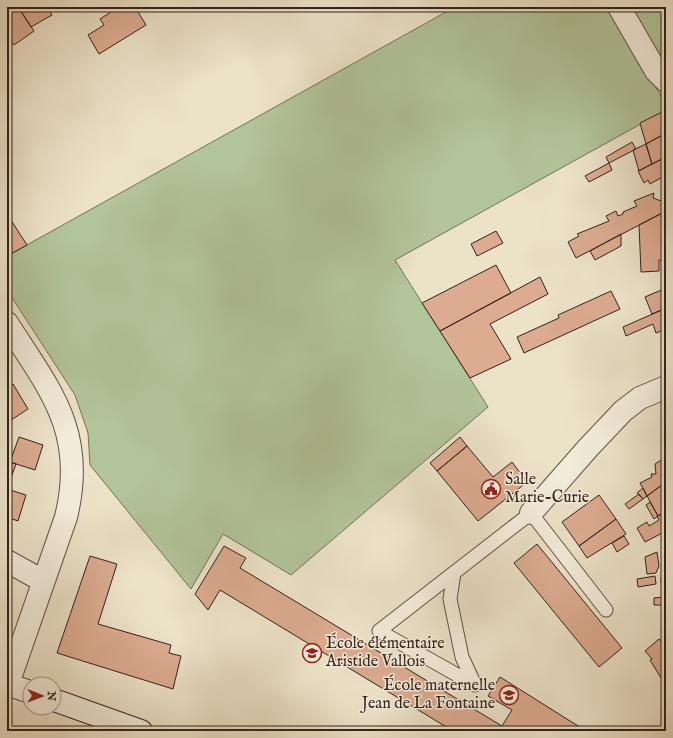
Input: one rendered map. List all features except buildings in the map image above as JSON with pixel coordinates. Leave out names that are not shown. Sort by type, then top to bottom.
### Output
[{"type":"street","points":[[619,7],[656,71],[666,81]]},
{"type":"street","points":[[7,323],[54,397],[64,418],[71,444],[73,468],[72,493],[66,517],[8,684],[22,689]]},
{"type":"street","points":[[531,513],[588,448],[623,411],[640,398],[666,387]]},
{"type":"street","points":[[7,561],[43,581]]},
{"type":"street","points":[[62,703],[141,731]]},
{"type":"lane","points":[[454,573],[450,599],[462,657],[475,685],[380,631],[454,573],[531,513],[606,610]]},
{"type":"green space","points":[[455,7],[607,7],[666,104],[666,110],[395,260],[488,407],[291,575],[223,534],[191,589],[90,465],[88,433],[75,395],[7,290],[7,256]]},
{"type":"green space","points":[[624,7],[666,7],[666,51],[661,55],[660,62]]},
{"type":"place","name":"Salle Marie-Curie","points":[[491,489]]},
{"type":"place","name":"École élémentaire Aristide Vallois","points":[[312,653]]},
{"type":"place","name":"École maternelle Jean de La Fontaine","points":[[509,695]]}]
